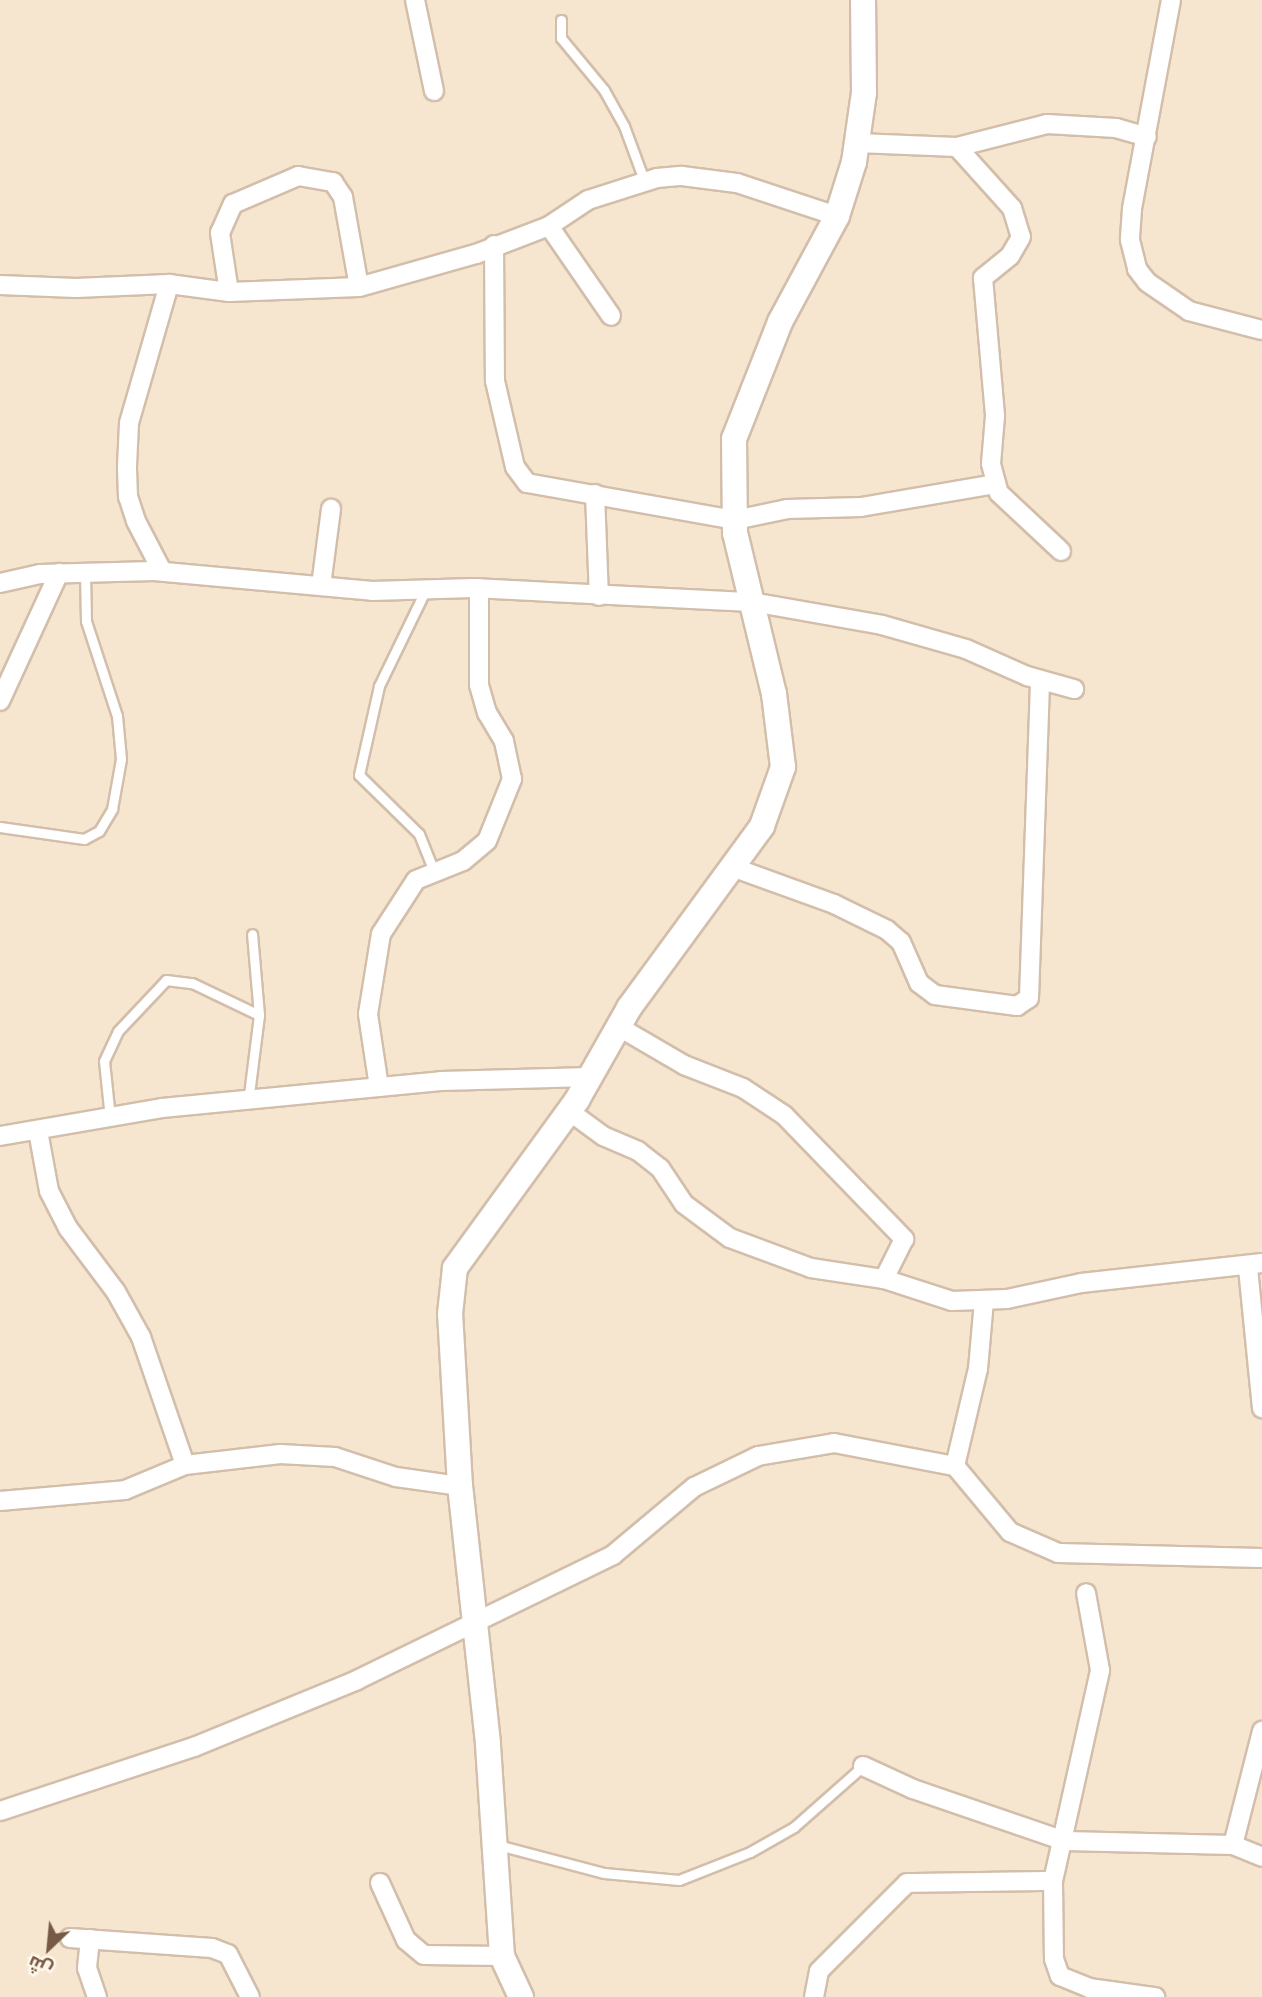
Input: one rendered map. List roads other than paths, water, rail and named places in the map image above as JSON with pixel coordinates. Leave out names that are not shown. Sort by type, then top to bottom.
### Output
[{"type":"street","points":[[415,0],[434,91]]},
{"type":"street","points":[[521,1997],[502,1956],[460,1486],[450,1314],[455,1268],[569,1111],[619,1027],[762,826],[783,767],[774,694],[735,520],[734,439],[780,322],[837,216],[857,144],[864,93],[863,0]]},
{"type":"street","points":[[1171,0],[1132,209],[1130,240],[1137,269],[1147,282],[1189,312],[1262,330]]},
{"type":"street","points":[[857,144],[957,147],[1047,124],[1116,128],[1147,137]]},
{"type":"street","points":[[957,147],[1012,208],[1021,237],[1010,256],[995,264],[983,278],[995,416],[991,464],[996,484],[1008,503],[1061,551]]},
{"type":"street","points":[[229,292],[220,233],[233,204],[298,176],[333,182],[343,197],[359,287]]},
{"type":"street","points":[[1,288],[169,284],[229,292],[359,287],[549,226],[588,200],[645,180],[682,176],[737,183],[837,216]]},
{"type":"street","points":[[549,226],[611,316]]},
{"type":"street","points":[[494,245],[495,381],[514,467],[527,483],[735,520],[787,509],[861,507],[996,484]]},
{"type":"street","points":[[162,571],[136,521],[128,497],[127,466],[129,423],[169,284]]},
{"type":"street","points":[[595,494],[599,596]]},
{"type":"street","points":[[321,586],[331,509]]},
{"type":"street","points":[[0,583],[85,571],[162,571],[321,586],[480,588],[752,602],[882,625],[966,649],[1040,680],[1074,689]]},
{"type":"street","points":[[0,701],[59,573]]},
{"type":"street","points":[[379,1087],[368,1014],[381,934],[416,880],[463,862],[487,841],[512,779],[504,741],[487,713],[479,684],[480,588]]},
{"type":"street","points":[[732,867],[834,904],[887,930],[901,942],[919,983],[935,995],[1017,1006],[1029,998],[1040,680]]},
{"type":"street","points":[[619,1027],[684,1065],[743,1088],[784,1115],[904,1239],[884,1279]]},
{"type":"street","points":[[0,1136],[162,1108],[248,1103],[379,1087],[492,1078],[590,1077]]},
{"type":"street","points":[[569,1111],[603,1136],[638,1151],[660,1168],[684,1204],[730,1238],[811,1268],[884,1279],[952,1301],[984,1300],[1081,1283],[1255,1266],[1262,1408]]},
{"type":"street","points":[[38,1131],[49,1191],[68,1228],[116,1292],[141,1337],[185,1465]]},
{"type":"street","points":[[955,1465],[978,1368],[984,1300]]},
{"type":"street","points":[[0,1811],[194,1747],[357,1680],[473,1621],[613,1555],[694,1487],[758,1455],[834,1443],[955,1465],[1010,1532],[1058,1553],[1262,1558]]},
{"type":"street","points":[[0,1501],[125,1490],[185,1465],[280,1454],[335,1457],[396,1477],[460,1486]]},
{"type":"street","points":[[1086,1592],[1100,1670],[1065,1841],[1053,1881],[1054,1959],[1060,1976],[1089,1988],[1155,1997]]},
{"type":"street","points":[[1233,1845],[1262,1731]]},
{"type":"street","points":[[863,1766],[913,1789],[1065,1841],[1233,1845],[1262,1857]]},
{"type":"street","points":[[814,1997],[819,1971],[907,1883],[1053,1881]]},
{"type":"street","points":[[380,1883],[406,1940],[424,1955],[502,1956]]},
{"type":"street","points":[[70,1938],[212,1948],[228,1954],[250,1997]]},
{"type":"street","points":[[90,1939],[87,1968],[97,1997]]},
{"type":"lane","points":[[561,20],[561,38],[604,90],[624,125],[645,180]]},
{"type":"lane","points":[[0,828],[84,839],[99,831],[111,809],[121,759],[117,716],[86,621],[85,571]]},
{"type":"lane","points":[[426,589],[379,686],[359,775],[419,834],[435,874]]},
{"type":"lane","points":[[248,1103],[259,1015],[252,934]]},
{"type":"lane","points":[[110,1118],[104,1061],[118,1031],[166,980],[192,983],[259,1015]]},
{"type":"lane","points":[[494,1844],[604,1873],[680,1880],[750,1852],[794,1827],[863,1766]]}]
